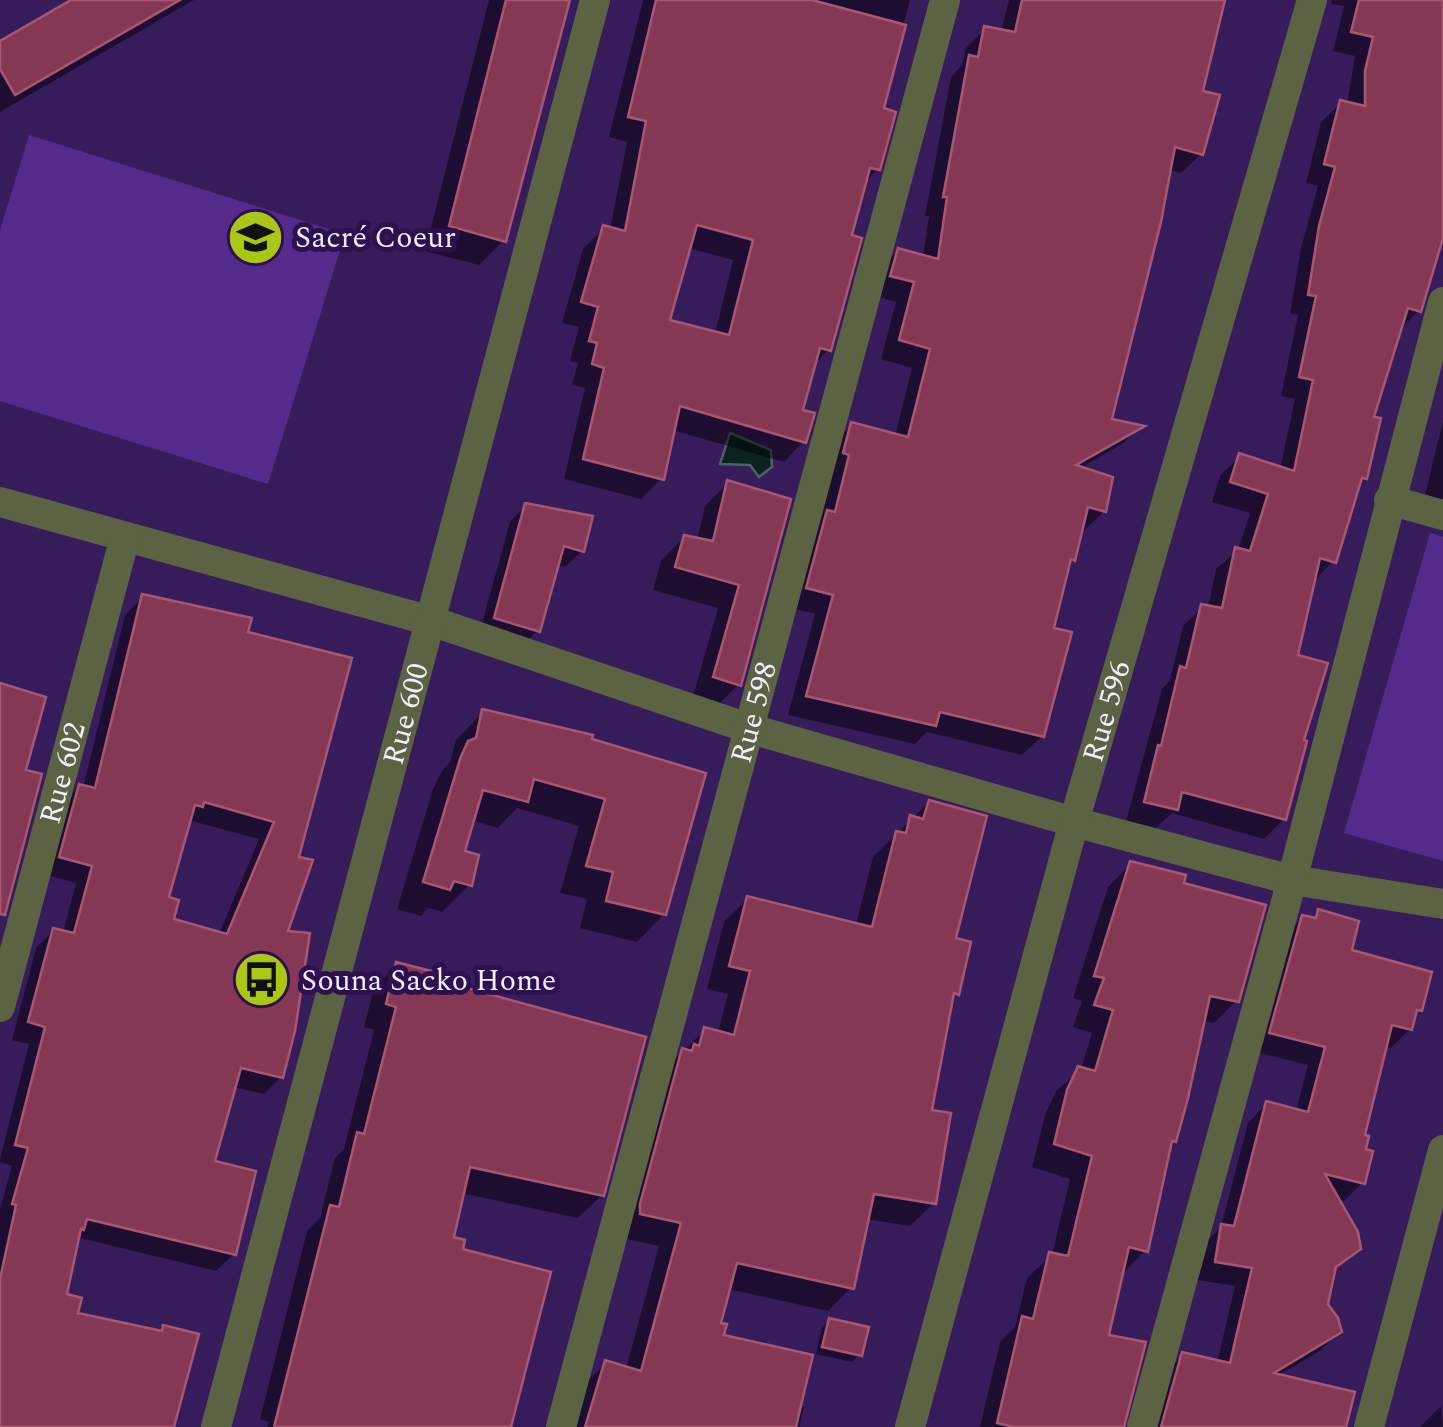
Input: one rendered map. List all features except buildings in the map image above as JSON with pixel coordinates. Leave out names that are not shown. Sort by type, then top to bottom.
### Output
[{"type":"street","name":"Rue 600","points":[[216,1427],[595,0]]},
{"type":"street","name":"Rue 598","points":[[561,1427],[945,0]]},
{"type":"street","name":"Rue 596","points":[[910,1427],[1074,822],[1312,0]]},
{"type":"street","points":[[1142,1427],[1292,880],[1443,302]]},
{"type":"street","points":[[1389,500],[1443,515]]},
{"type":"street","points":[[0,502],[431,621],[748,728],[1074,822],[1292,880],[1443,904]]},
{"type":"street","name":"Rue 602","points":[[0,1008],[125,537]]},
{"type":"street","points":[[1369,1427],[1443,1150]]},
{"type":"shaded area","points":[[29,135],[345,234],[268,484],[0,401],[0,230]]},
{"type":"shaded area","points":[[730,433],[771,450],[772,467],[759,477],[750,465],[720,464]]},
{"type":"shaded area","points":[[1430,533],[1443,537],[1443,861],[1344,833]]},
{"type":"place","name":"Sacré Coeur","points":[[256,237]]},
{"type":"place","name":"Souna Sacko Home","points":[[262,980]]}]
